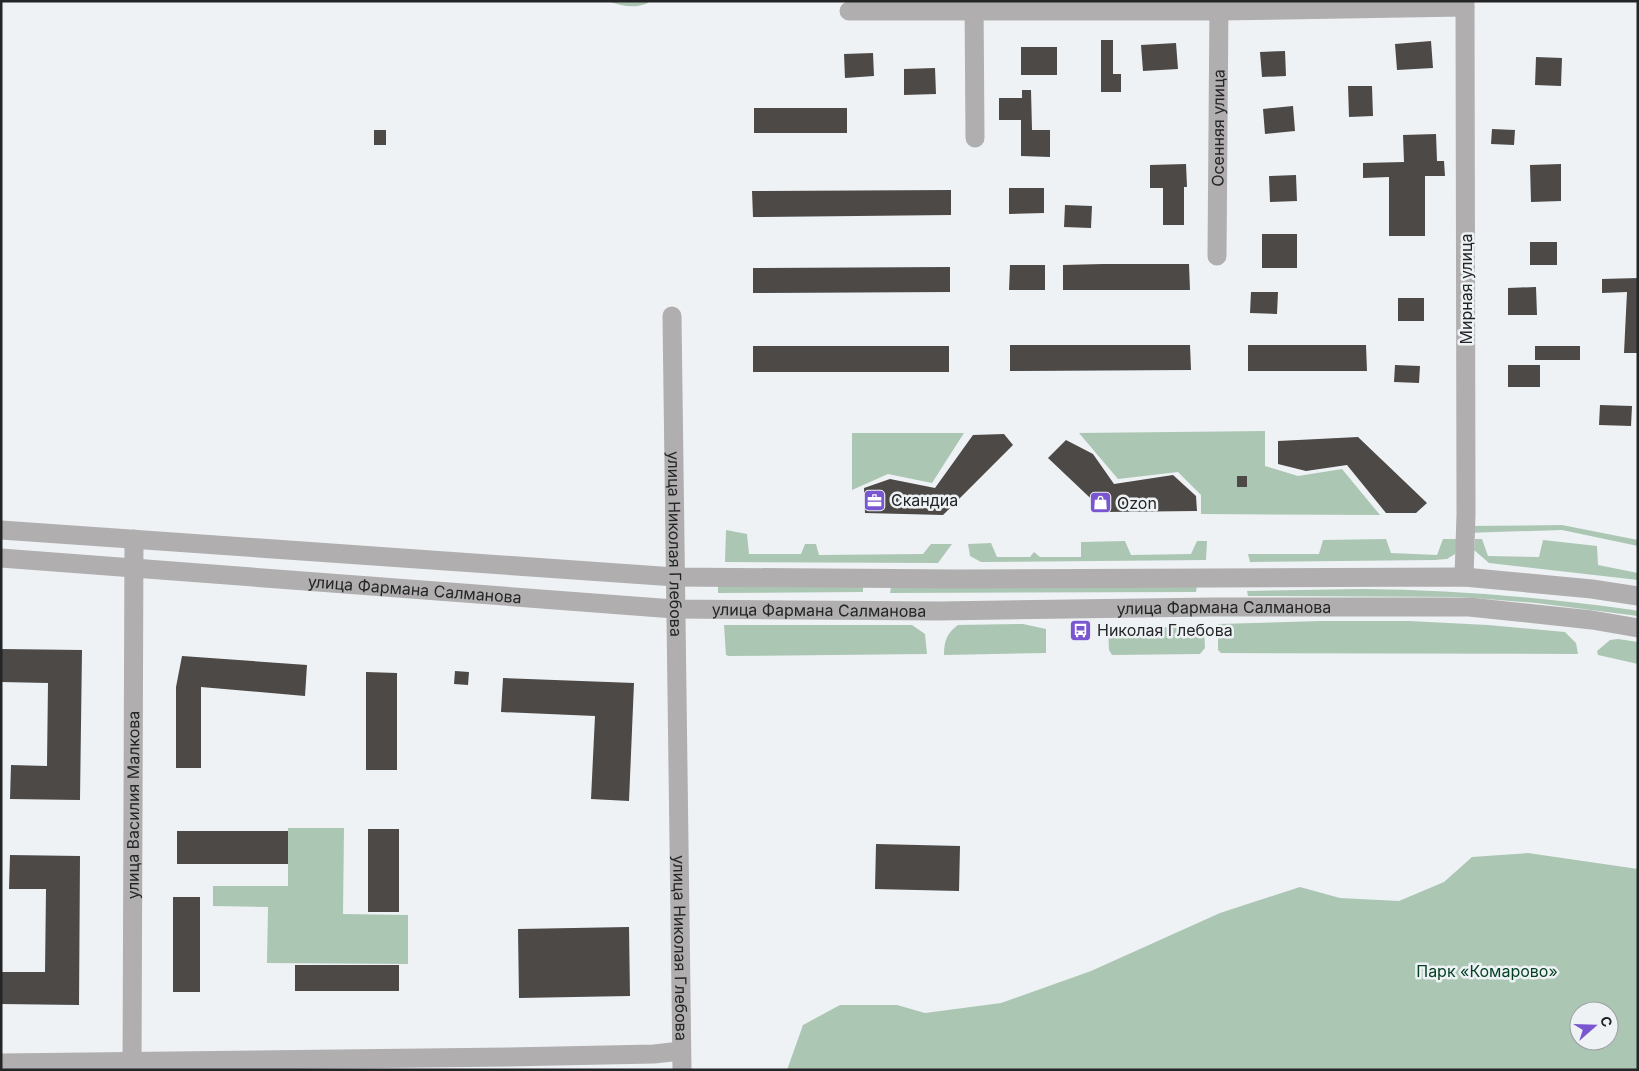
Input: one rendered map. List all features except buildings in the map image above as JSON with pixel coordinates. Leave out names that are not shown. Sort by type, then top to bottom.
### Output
[{"type":"street","points":[[849,10],[974,6],[1465,4]]},
{"type":"street","name":"Мирная улица","points":[[1464,577],[1466,514],[1465,4]]},
{"type":"street","points":[[974,6],[975,138]]},
{"type":"street","name":"Осенняя улица","points":[[1217,256],[1219,6]]},
{"type":"street","name":"улица Николая Глебова","points":[[1,1063],[132,1066],[654,1054],[681,1060],[674,610],[672,316]]},
{"type":"street","name":"улица Фармана Салманова","points":[[1,530],[675,577],[892,579],[1464,577],[1592,589],[1638,596]]},
{"type":"street","name":"улица Василия Малкова","points":[[132,1066],[134,540]]},
{"type":"street","name":"улица Фармана Салманова","points":[[1,558],[674,610],[892,609],[939,611],[1212,607],[1469,607],[1592,620],[1638,628]]},
{"type":"street","points":[[892,579],[879,584],[875,594],[879,604],[892,609]]},
{"type":"green space","points":[[607,1],[648,1],[648,3],[628,6]]},
{"type":"green space","points":[[1265,431],[1265,466],[1298,476],[1342,469],[1380,515],[1201,514],[1201,495],[1178,472],[1118,479],[1079,433]]},
{"type":"green space","points":[[852,433],[964,433],[932,483],[888,474],[852,490]]},
{"type":"green space","points":[[1562,525],[1638,540],[1638,546],[1562,530],[1465,533],[1466,526]]},
{"type":"green space","points":[[726,530],[747,534],[749,554],[801,554],[805,544],[816,544],[819,555],[923,554],[931,544],[952,544],[938,563],[725,562]]},
{"type":"green space","points":[[1386,539],[1391,553],[1437,555],[1443,539],[1459,539],[1455,554],[1447,559],[1435,560],[1250,562],[1248,554],[1319,554],[1323,540]]},
{"type":"green space","points":[[1475,539],[1482,539],[1488,556],[1539,557],[1543,540],[1597,546],[1598,565],[1638,573],[1638,580],[1489,563],[1474,550]]},
{"type":"green space","points":[[1125,541],[1131,555],[1191,554],[1197,541],[1207,541],[1206,560],[981,562],[970,556],[968,544],[991,543],[997,557],[1030,557],[1034,552],[1040,557],[1081,557],[1081,542]]},
{"type":"green space","points":[[1197,585],[1196,592],[890,593],[891,587]]},
{"type":"green space","points":[[718,586],[863,587],[863,592],[718,593]]},
{"type":"green space","points":[[1362,589],[1464,593],[1565,601],[1638,611],[1638,616],[1536,603],[1461,597],[1248,596],[1247,591]]},
{"type":"green space","points":[[1409,621],[1488,625],[1565,632],[1576,643],[1578,654],[1221,653],[1218,650],[1218,624]]},
{"type":"green space","points":[[1023,624],[1046,629],[1046,653],[944,655],[947,638],[958,625]]},
{"type":"green space","points":[[724,625],[912,625],[925,634],[927,654],[729,656],[726,655]]},
{"type":"green space","points":[[1204,626],[1205,648],[1200,654],[1112,655],[1109,650],[1108,629]]},
{"type":"green space","points":[[1618,639],[1638,642],[1638,664],[1598,655],[1597,651],[1610,640]]},
{"type":"green space","points":[[288,828],[344,828],[343,914],[408,915],[408,964],[267,963],[268,907],[213,906],[213,886],[288,886]]},
{"type":"green space","name":"Парк «Комарово»","points":[[1528,853],[1638,869],[1638,1070],[787,1070],[803,1025],[840,1005],[897,1005],[925,1013],[1001,1003],[1091,971],[1220,913],[1300,887],[1340,898],[1399,901],[1444,882],[1472,857]]},
{"type":"place","name":"Скандиа","points":[[875,500]]},
{"type":"place","name":"Ozon","points":[[1101,503]]},
{"type":"place","name":"Николая Глебова","points":[[1081,630]]}]
